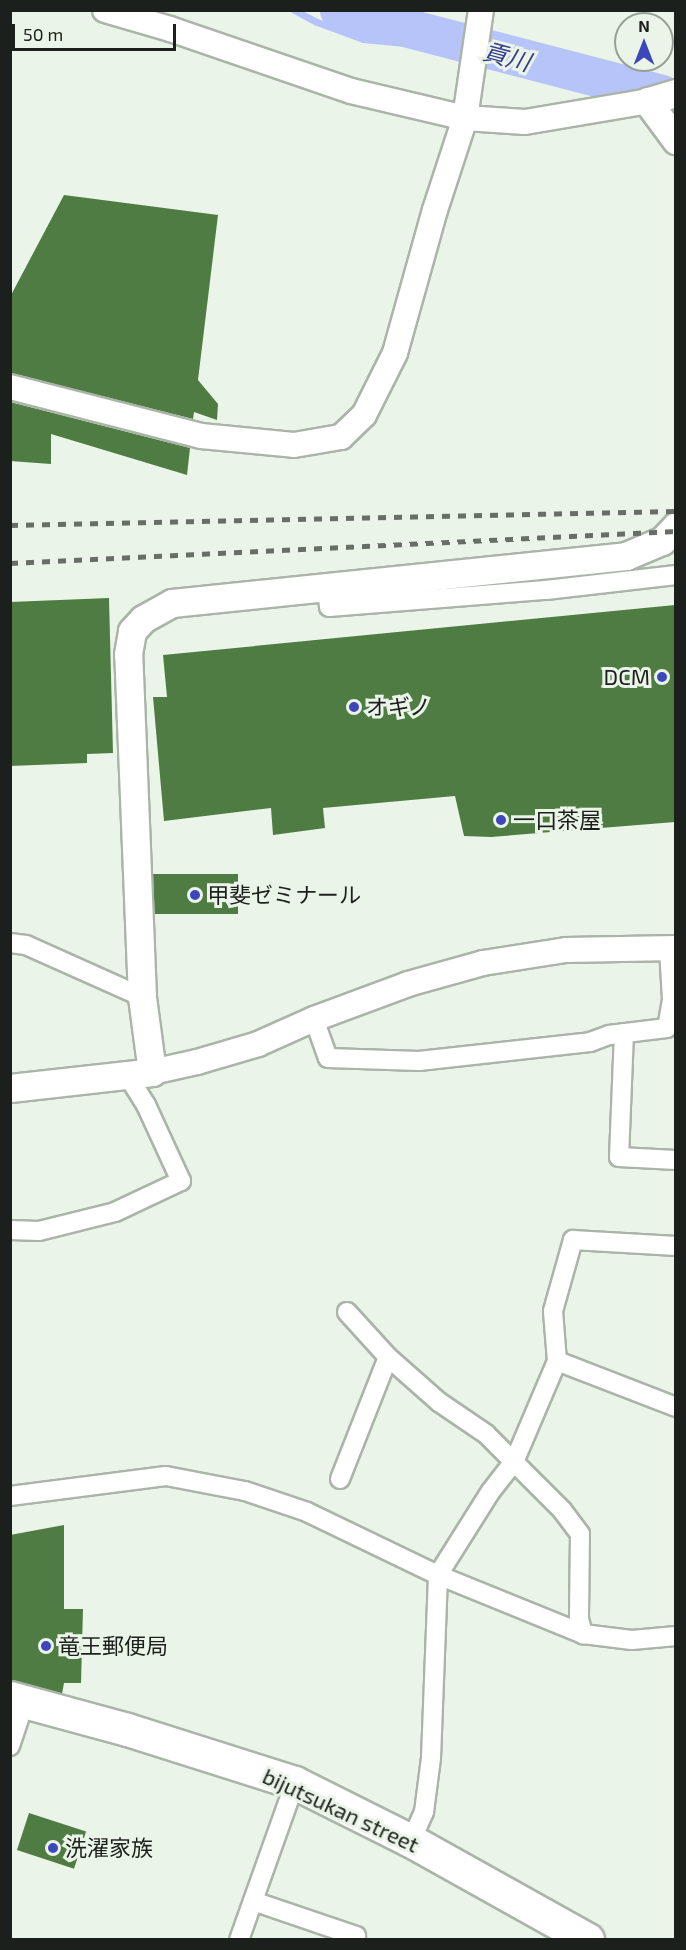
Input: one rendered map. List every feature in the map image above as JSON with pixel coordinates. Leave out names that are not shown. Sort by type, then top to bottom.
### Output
[{"type":"highway","name":"bijutsukan street","points":[[18,1699],[295,1784],[411,1841],[588,1940]]},
{"type":"main road","points":[[675,93],[648,101],[675,140]]},
{"type":"main road","points":[[10,1088],[140,1074],[142,997],[128,654],[132,631],[143,619],[172,603],[626,556],[662,541],[675,526]]},
{"type":"street","points":[[105,10],[170,29],[351,92],[465,118],[525,122],[648,101]]},
{"type":"street","points":[[10,387],[201,436],[294,445],[341,437],[364,415],[395,353],[435,210],[465,118],[480,16]]},
{"type":"street","points":[[326,587],[329,607],[546,590],[675,575]]},
{"type":"street","points":[[10,943],[26,945],[142,997]]},
{"type":"street","points":[[10,1230],[39,1231],[115,1212],[181,1181],[146,1105],[140,1074],[197,1062],[258,1044],[314,1019],[408,984],[483,963],[566,950],[672,948],[674,999],[667,1028],[609,1035],[590,1042],[419,1061],[328,1058],[314,1019]]},
{"type":"street","points":[[624,1033],[620,1156],[675,1160]]},
{"type":"street","points":[[411,1841],[424,1812],[431,1758],[438,1575],[491,1491],[514,1462],[557,1361],[553,1311],[573,1240],[675,1246]]},
{"type":"street","points":[[347,1312],[388,1357],[439,1402],[486,1434],[562,1510],[580,1534],[579,1619],[583,1634]]},
{"type":"street","points":[[340,1479],[388,1357]]},
{"type":"street","points":[[557,1361],[675,1407]]},
{"type":"street","points":[[10,1496],[166,1476],[245,1491],[307,1512],[438,1575],[583,1634],[632,1640],[675,1636]]},
{"type":"street","points":[[10,1746],[18,1699]]},
{"type":"street","points":[[239,1940],[295,1784]]},
{"type":"street","points":[[253,1901],[356,1936],[355,1940]]},
{"type":"building","points":[[64,195],[218,215],[198,380],[218,404],[217,420],[194,412],[193,419],[10,373],[10,297]]},
{"type":"building","points":[[10,402],[190,448],[187,475],[51,434],[51,464],[10,461]]},
{"type":"building","points":[[109,598],[113,753],[87,754],[87,763],[10,766],[10,602]]},
{"type":"building","points":[[675,605],[675,822],[491,837],[464,836],[455,796],[323,808],[325,828],[273,835],[271,808],[164,821],[153,697],[167,697],[163,655]]},
{"type":"building","name":"甲斐ゼミナール","points":[[153,874],[238,874],[238,914],[153,914]]},
{"type":"building","name":"竜王郵便局","points":[[64,1525],[64,1609],[83,1609],[81,1683],[64,1683],[62,1694],[10,1681],[10,1535]]},
{"type":"building","points":[[29,1813],[86,1832],[74,1869],[17,1850]]},
{"type":"waterway","points":[[294,10],[317,22],[363,39],[488,51]]},
{"type":"waterway","name":"貢川","points":[[339,10],[661,94],[676,101]]},
{"type":"railway","points":[[10,525],[676,511]]},
{"type":"railway","points":[[10,563],[676,531]]},
{"type":"place","name":"DCM","points":[[662,677]]},
{"type":"place","name":"オギノ","points":[[354,707]]},
{"type":"place","name":"一口茶屋","points":[[501,820]]},
{"type":"place","name":"甲斐ゼミナール","points":[[195,895]]},
{"type":"place","name":"竜王郵便局","points":[[46,1646]]},
{"type":"place","name":"洗濯家族","points":[[53,1848]]}]
